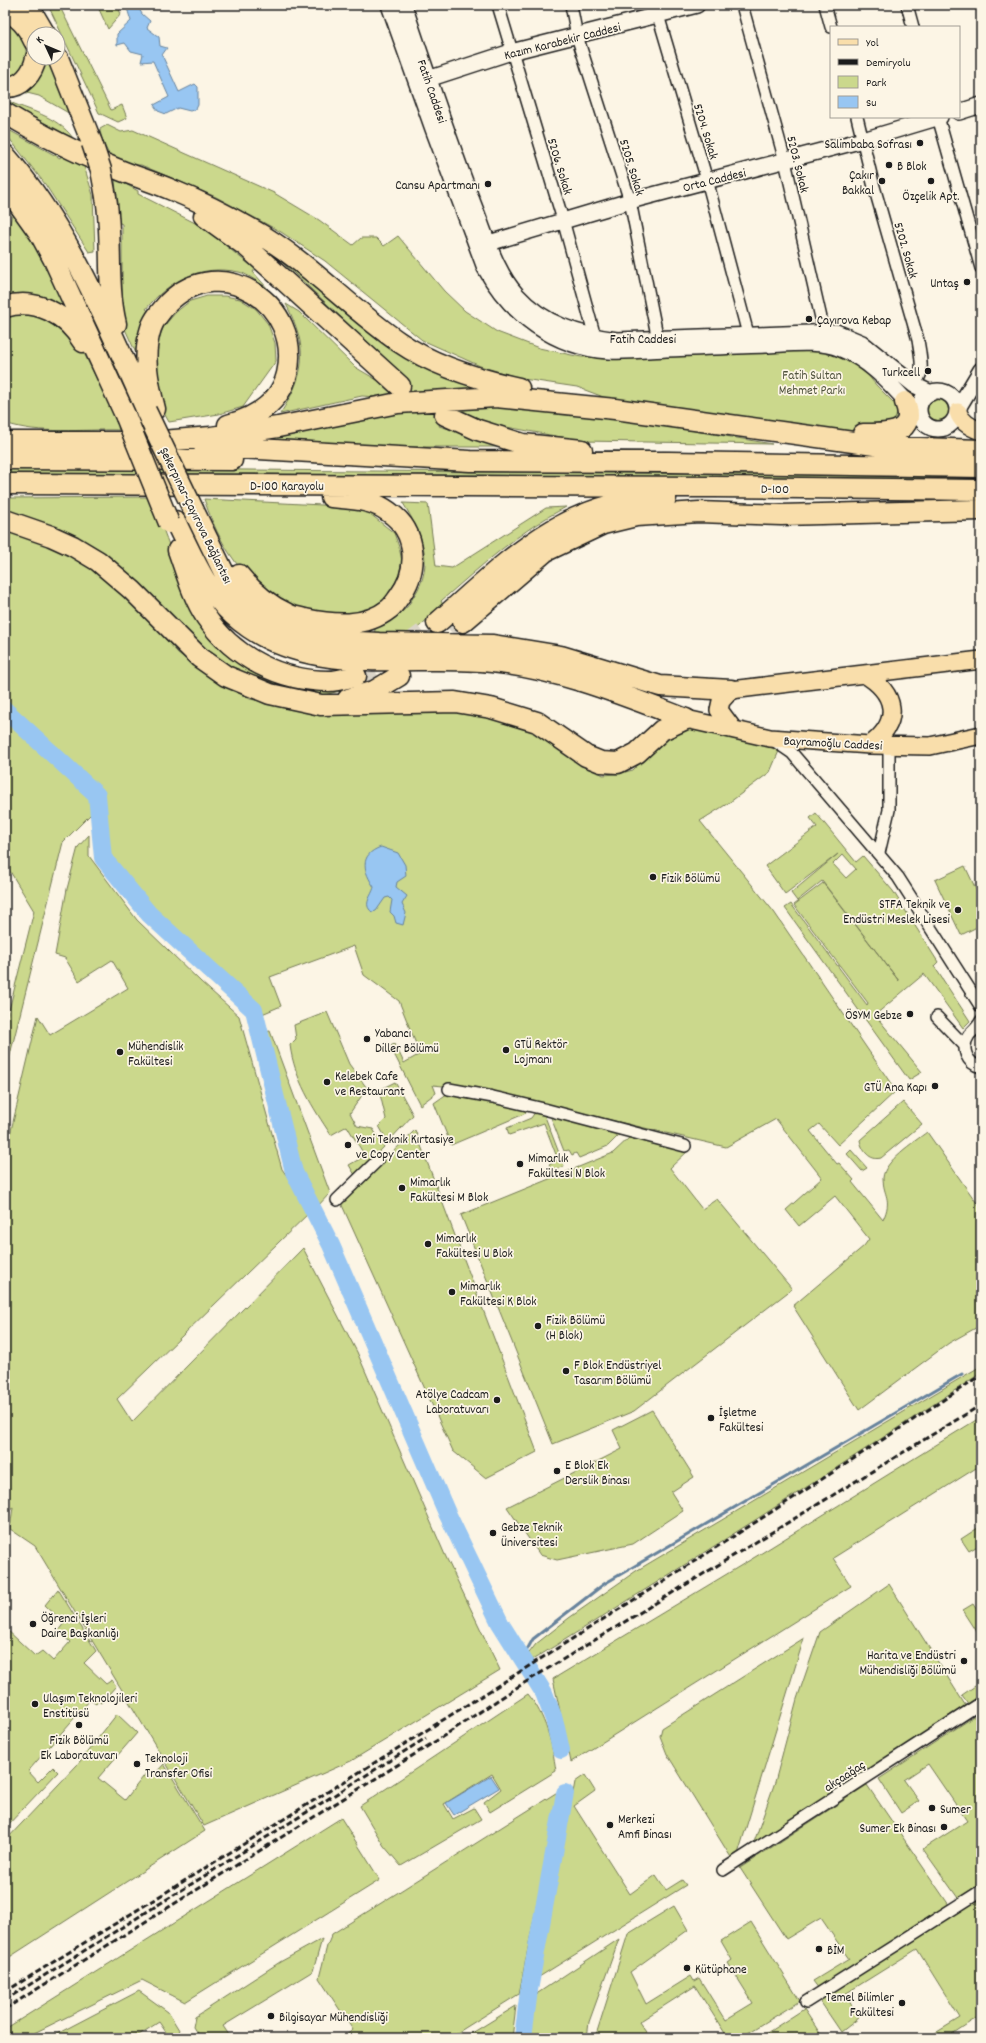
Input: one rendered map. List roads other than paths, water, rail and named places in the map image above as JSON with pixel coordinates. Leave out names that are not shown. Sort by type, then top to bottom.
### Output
[{"type":"highway","points":[[28,5],[40,26]]},
{"type":"highway","points":[[40,5],[47,26]]},
{"type":"highway","points":[[5,10],[17,16],[26,27]]},
{"type":"highway","points":[[5,87],[18,84],[26,79],[33,66]]},
{"type":"highway","points":[[61,66],[92,143],[101,170],[109,216],[111,303],[118,330],[151,410]]},
{"type":"highway","points":[[5,113],[34,130],[109,166],[210,220],[247,247],[400,386]]},
{"type":"highway","name":"Şekerpınar-Çayırova Bağlantısı","points":[[5,155],[36,194],[79,267],[151,410],[194,511],[229,583],[250,607],[267,621],[286,631],[316,640],[501,646],[561,656],[660,686],[731,690]]},
{"type":"highway","points":[[109,166],[178,192],[271,240],[303,262],[359,311],[398,342],[422,356],[454,370],[493,383],[615,409]]},
{"type":"highway","name":"Şekerpınar-Çayırova Bağlantısı","points":[[5,184],[40,234],[54,260],[172,522],[212,590],[233,615],[268,639],[287,647],[311,654],[358,660],[491,662],[530,668],[603,687],[686,719]]},
{"type":"highway","points":[[150,442],[244,421],[270,404],[286,378],[290,356],[286,333],[274,309],[255,293],[233,284],[209,283],[189,289],[172,299],[156,317],[151,327],[147,349],[148,385],[151,410]]},
{"type":"highway","points":[[5,307],[14,304],[27,304],[44,307],[62,317],[81,339],[126,417]]},
{"type":"highway","points":[[5,442],[150,442],[211,437],[278,427],[398,403],[438,399],[509,398],[615,409],[889,447],[981,450]]},
{"type":"highway","points":[[794,434],[879,434],[898,430],[907,424],[908,411],[912,408]]},
{"type":"highway","points":[[445,415],[478,430],[523,444],[608,452],[669,462]]},
{"type":"highway","points":[[5,429],[21,434],[50,437],[470,461]]},
{"type":"highway","name":"D-100 Karayolu","points":[[5,459],[470,461]]},
{"type":"highway","name":"D-100","points":[[470,461],[669,462],[981,468]]},
{"type":"highway","name":"D-100 Karayolu","points":[[5,484],[568,486]]},
{"type":"highway","points":[[194,511],[205,524],[232,567],[248,586],[267,602],[289,615],[316,621],[341,624],[360,622],[377,617],[391,608],[410,580],[413,563],[412,548],[406,531],[389,512],[376,504],[363,500],[283,494],[223,485]]},
{"type":"highway","name":"D-100","points":[[568,486],[981,490]]},
{"type":"highway","points":[[437,623],[516,554],[546,532],[572,518],[600,508],[636,501],[731,497],[791,488]]},
{"type":"highway","points":[[463,622],[546,551],[603,524],[636,516],[699,512],[782,515],[981,510]]},
{"type":"highway","points":[[5,520],[51,536],[73,546],[98,561],[132,590],[199,657],[220,672],[254,689],[270,694],[321,705],[455,702],[491,708],[537,722],[586,756],[601,762],[618,763],[637,753],[662,730],[686,719]]},
{"type":"highway","points":[[172,522],[188,578],[206,617],[231,645],[246,657],[283,675],[309,680],[331,681],[356,676]]},
{"type":"highway","points":[[321,705],[374,690],[399,676]]},
{"type":"main road","points":[[958,412],[961,418],[969,426],[981,431]]},
{"type":"main road","points":[[733,729],[719,710],[721,702],[731,690],[981,660]]},
{"type":"main road","points":[[864,674],[876,681],[885,690],[889,698],[892,711],[889,725],[881,737],[870,745]]},
{"type":"main road","name":"Bayramoğlu Caddesi","points":[[686,719],[770,738],[870,745],[930,746],[981,735]]},
{"type":"street","points":[[389,5],[485,268],[497,287],[515,309],[548,326]]},
{"type":"street","name":"Fatih Caddesi","points":[[404,5],[428,80],[488,243],[500,270],[516,294],[548,326],[572,337],[595,337],[616,340],[739,338],[764,341],[824,331],[844,334],[862,343],[906,378],[931,391]]},
{"type":"street","name":"5206. Sokak","points":[[498,5],[563,220],[595,337]]},
{"type":"street","name":"5205. Sokak","points":[[571,5],[577,36],[630,201],[658,340]]},
{"type":"street","name":"Kazım Karabekir Caddesi","points":[[428,80],[511,52],[577,36],[656,10],[697,5]]},
{"type":"street","name":"5203. Sokak","points":[[742,5],[785,161],[824,331]]},
{"type":"street","points":[[825,5],[831,26]]},
{"type":"street","points":[[908,5],[913,26]]},
{"type":"street","name":"5204. Sokak","points":[[656,10],[707,180],[739,338]]},
{"type":"street","points":[[960,112],[981,105]]},
{"type":"street","name":"5202. Sokak","points":[[857,118],[873,184],[918,340],[923,366]]},
{"type":"street","name":"Orta Caddesi","points":[[488,243],[630,201],[863,140],[936,118]]},
{"type":"street","points":[[939,118],[981,268]]},
{"type":"street","points":[[572,337],[596,349],[614,351],[739,338]]},
{"type":"street","points":[[764,341],[825,345],[849,352],[875,370],[912,408],[926,425],[938,429],[950,424],[978,374]]},
{"type":"street","points":[[906,378],[911,380],[916,379],[921,374],[923,366]]},
{"type":"street","points":[[923,366],[923,374],[918,385],[953,399],[958,412]]},
{"type":"street","points":[[912,408],[919,405],[922,399],[931,391],[961,389],[978,374]]},
{"type":"street","points":[[770,738],[792,752],[898,877],[981,1007]]},
{"type":"street","points":[[808,772],[804,762],[804,754],[805,748],[813,741]]},
{"type":"street","points":[[879,853],[889,810],[889,754]]},
{"type":"street","points":[[974,996],[981,1013]]},
{"type":"street","points":[[937,1017],[965,1046],[968,1059],[973,1064],[981,1068]]},
{"type":"street","points":[[965,1046],[970,1035],[979,1026],[981,1021]]},
{"type":"street","points":[[449,1089],[493,1097],[544,1109],[685,1146]]},
{"type":"street","points":[[337,1200],[377,1161]]},
{"type":"street","name":"akçaağaç","points":[[723,1870],[981,1703]]},
{"type":"street","points":[[806,2002],[981,1890]]},
{"type":"water","points":[[126,5],[137,5],[142,14],[150,21],[147,28],[159,37],[160,46],[167,48],[162,55],[179,92],[195,84],[198,87],[198,105],[196,109],[190,111],[178,108],[166,114],[158,111],[154,105],[169,97],[153,61],[141,62],[143,54],[131,51],[125,43],[117,45],[117,34],[131,21]]},
{"type":"water","points":[[381,847],[398,853],[405,865],[406,876],[397,882],[396,887],[407,896],[402,904],[406,913],[403,925],[396,923],[394,916],[390,912],[392,900],[389,897],[385,898],[376,911],[372,912],[368,906],[368,900],[374,887],[366,870],[366,859],[374,850]]},
{"type":"water","points":[[491,1776],[499,1788],[454,1815],[446,1803]]},
{"type":"waterway","points":[[5,710],[97,795],[103,858],[149,914],[254,1010],[294,1172],[331,1245],[447,1513],[500,1623],[544,1693],[554,1719],[561,1750]]},
{"type":"waterway","points":[[523,1657],[533,1639],[604,1584],[962,1374]]},
{"type":"waterway","points":[[523,2038],[529,1990],[565,1793]]},
{"type":"tunnel","points":[[428,651],[463,622]]},
{"type":"tunnel","points":[[356,676],[377,667],[437,623]]},
{"type":"railway","points":[[5,1992],[373,1764],[739,1533],[981,1375]]},
{"type":"railway","points":[[5,2009],[436,1741],[516,1688],[981,1405]]},
{"type":"railway","points":[[5,2000],[426,1738]]},
{"type":"place","name":"Salimbaba Sofrası","points":[[920,143]]},
{"type":"place","name":"B Blok","points":[[889,165]]},
{"type":"place","name":"Çakır Bakkal","points":[[882,181]]},
{"type":"place","name":"Özçelik Apt.","points":[[931,181]]},
{"type":"place","name":"Cansu Apartmanı","points":[[488,184]]},
{"type":"place","name":"Untaş","points":[[967,282]]},
{"type":"place","name":"Çayırova Kebap","points":[[809,319]]},
{"type":"place","name":"Turkcell","points":[[928,371]]},
{"type":"place","name":"Fizik Bölümü","points":[[653,877]]},
{"type":"place","name":"STFA Teknik ve Endüstri Meslek Lisesi","points":[[958,910]]},
{"type":"place","name":"ÖSYM Gebze","points":[[910,1014]]},
{"type":"place","name":"Yabancı Diller Bölümü","points":[[367,1039]]},
{"type":"place","name":"GTÜ Rektör Lojmanı","points":[[506,1050]]},
{"type":"place","name":"Mühendislik Fakültesi","points":[[120,1052]]},
{"type":"place","name":"Kelebek Cafe ve Restaurant","points":[[327,1082]]},
{"type":"place","name":"GTÜ Ana Kapı","points":[[935,1086]]},
{"type":"place","name":"Yeni Teknik Kırtasiye ve Copy Center","points":[[348,1145]]},
{"type":"place","name":"Mimarlık Fakültesi N Blok","points":[[520,1164]]},
{"type":"place","name":"Mimarlık Fakültesi M Blok","points":[[402,1188]]},
{"type":"place","name":"Mimarlık Fakültesi U Blok","points":[[428,1244]]},
{"type":"place","name":"Mimarlık Fakültesi K Blok","points":[[452,1292]]},
{"type":"place","name":"Fizik Bölümü (H Blok)","points":[[538,1326]]},
{"type":"place","name":"F Blok Endüstriyel Tasarım Bölümü","points":[[566,1371]]},
{"type":"place","name":"Atölye Cadcam Laboratuvarı","points":[[497,1400]]},
{"type":"place","name":"İşletme Fakültesi","points":[[711,1418]]},
{"type":"place","name":"E Blok Ek Derslik Binası","points":[[557,1471]]},
{"type":"place","name":"Gebze Teknik Üniversitesi","points":[[493,1533]]},
{"type":"place","name":"Öğrenci İşleri Daire Başkanlığı","points":[[33,1624]]},
{"type":"place","name":"Harita ve Endüstri Mühendisliği Bölümü","points":[[964,1661]]},
{"type":"place","name":"Ulaşım Teknolojileri Enstitüsü","points":[[35,1704]]},
{"type":"place","name":"Fizik Bölümü Ek Laboratuvarı","points":[[79,1725]]},
{"type":"place","name":"Teknoloji Transfer Ofisi","points":[[137,1764]]},
{"type":"place","name":"Sumer","points":[[932,1808]]},
{"type":"place","name":"Merkezi Amfi Binası","points":[[610,1825]]},
{"type":"place","name":"Sumer Ek Binası","points":[[944,1827]]},
{"type":"place","name":"BİM","points":[[819,1949]]},
{"type":"place","name":"Kütüphane","points":[[687,1968]]},
{"type":"place","name":"Temel Bilimler Fakültesi","points":[[902,2003]]},
{"type":"place","name":"Bilgisayar Mühendisliği","points":[[271,2016]]},
{"type":"park label","name":"Fatih Sultan Mehmet Parkı","points":[[812,382]]}]
